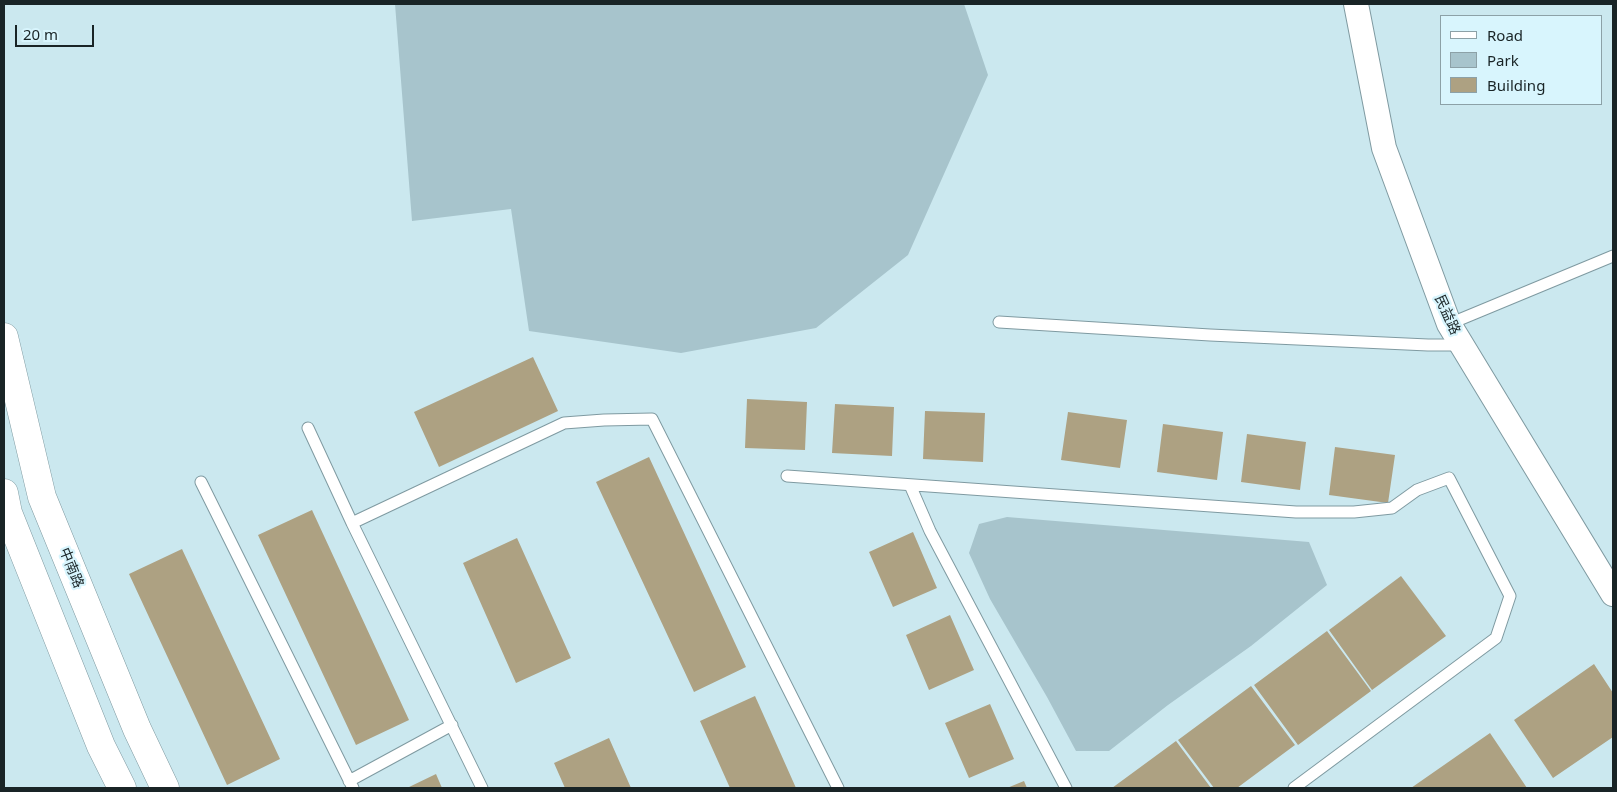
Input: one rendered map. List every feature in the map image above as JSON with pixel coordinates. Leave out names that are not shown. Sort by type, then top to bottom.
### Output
[{"type":"main road","name":"中南路","points":[[4,338],[42,497],[137,729],[165,788]]},
{"type":"main road","points":[[4,493],[8,513],[101,746],[122,788]]},
{"type":"street","name":"民益路","points":[[1356,4],[1384,148],[1449,324],[1613,592]]},
{"type":"lane","points":[[1449,324],[1613,256]]},
{"type":"lane","points":[[999,322],[1220,336],[1462,345]]},
{"type":"lane","points":[[352,523],[564,423],[652,419],[838,788]]},
{"type":"lane","points":[[308,428],[352,523],[482,788]]},
{"type":"lane","points":[[787,476],[1296,512],[1354,512],[1392,508],[1417,490],[1449,478],[1510,596],[1496,638],[1294,788]]},
{"type":"lane","points":[[201,482],[351,784],[452,726]]},
{"type":"lane","points":[[910,485],[930,531],[1066,788]]},
{"type":"green space","points":[[395,4],[964,4],[988,75],[908,255],[816,328],[681,353],[529,331],[511,209],[412,221]]},
{"type":"green space","points":[[1007,517],[1309,542],[1327,585],[1251,646],[1168,705],[1109,751],[1076,751],[990,599],[969,553],[979,524]]},
{"type":"building","points":[[533,357],[558,411],[439,467],[414,412]]},
{"type":"building","points":[[747,399],[807,402],[805,450],[745,448]]},
{"type":"building","points":[[835,404],[894,407],[892,456],[832,453]]},
{"type":"building","points":[[925,411],[985,413],[983,462],[923,459]]},
{"type":"building","points":[[1068,412],[1127,420],[1120,468],[1061,460]]},
{"type":"building","points":[[1163,424],[1223,432],[1217,480],[1157,472]]},
{"type":"building","points":[[1247,434],[1306,442],[1300,490],[1241,482]]},
{"type":"building","points":[[1335,447],[1395,455],[1388,503],[1329,495]]},
{"type":"building","points":[[649,457],[746,667],[694,692],[596,482]]},
{"type":"building","points":[[312,510],[409,720],[356,745],[258,535]]},
{"type":"building","points":[[913,532],[937,588],[893,607],[869,552]]},
{"type":"building","points":[[517,538],[571,658],[516,683],[463,563]]},
{"type":"building","points":[[182,549],[280,759],[227,785],[129,574]]},
{"type":"building","points":[[1401,576],[1446,636],[1372,690],[1329,630]]},
{"type":"building","points":[[950,615],[974,670],[929,690],[906,635]]},
{"type":"building","points":[[1327,631],[1371,691],[1298,745],[1254,685]]},
{"type":"building","points":[[1594,664],[1613,693],[1613,737],[1553,778],[1514,720]]},
{"type":"building","points":[[1251,686],[1295,745],[1237,788],[1214,788],[1178,740]]},
{"type":"building","points":[[755,696],[796,788],[730,788],[700,721]]},
{"type":"building","points":[[990,704],[1014,759],[969,778],[945,723]]},
{"type":"building","points":[[1490,733],[1527,788],[1411,788]]},
{"type":"building","points":[[609,738],[631,788],[565,788],[554,763]]},
{"type":"building","points":[[1176,741],[1211,788],[1112,788]]},
{"type":"building","points":[[436,774],[442,788],[407,788]]},
{"type":"building","points":[[1024,781],[1027,788],[1007,788]]}]
